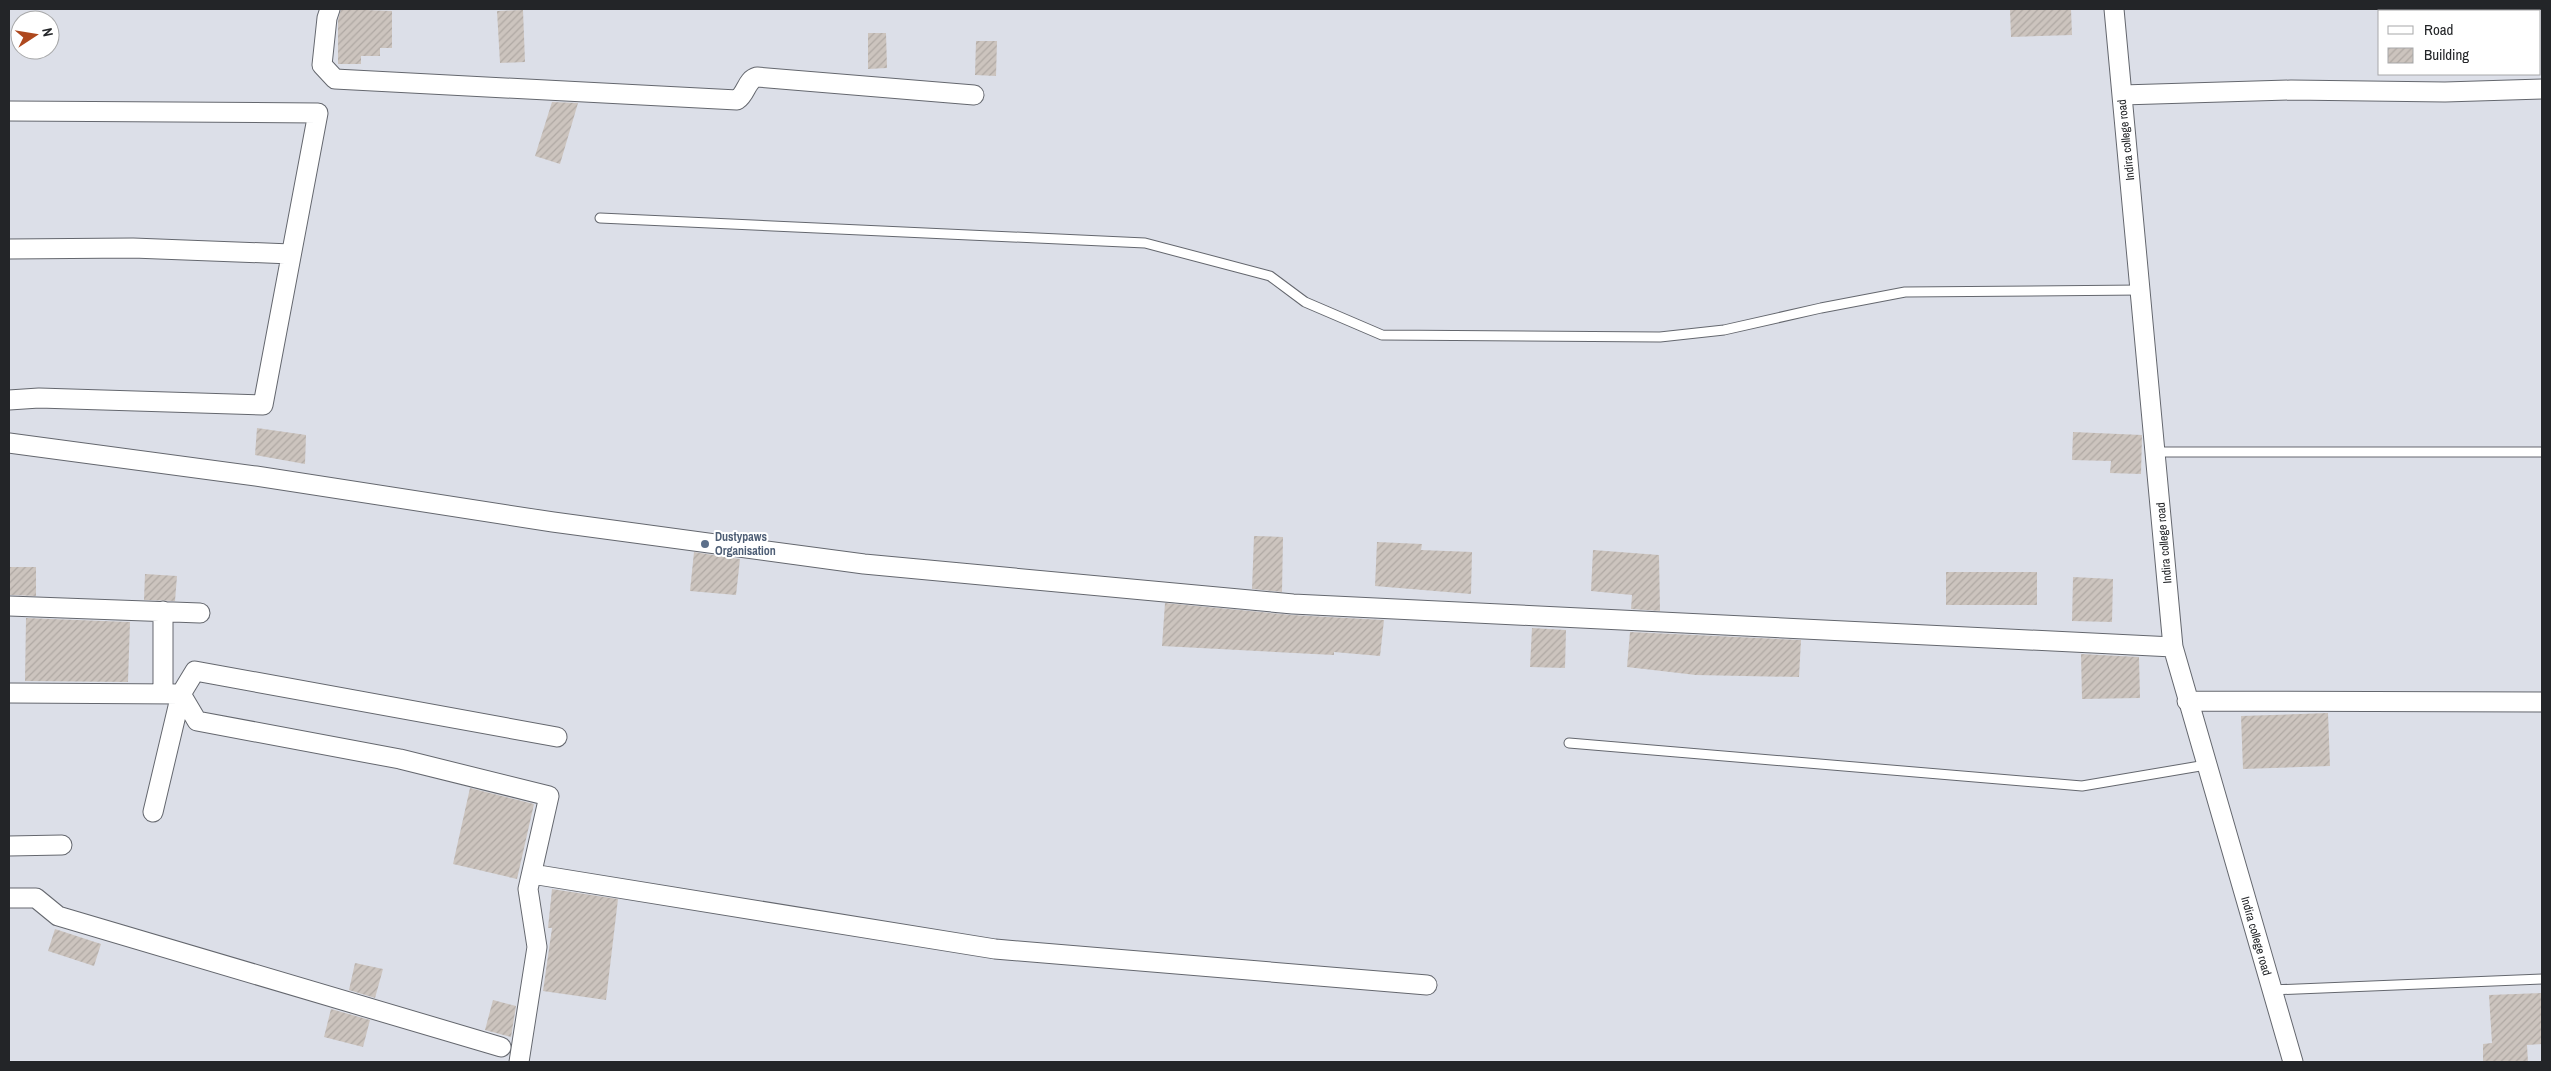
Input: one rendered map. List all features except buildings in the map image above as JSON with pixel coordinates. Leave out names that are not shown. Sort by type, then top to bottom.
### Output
[{"type":"street","points":[[330,9],[327,18],[322,65],[335,78],[737,100],[744,95],[749,82],[757,76],[974,95]]},
{"type":"street","name":"Indira college road","points":[[2114,9],[2173,647],[2187,701],[2293,1062]]},
{"type":"street","points":[[2122,95],[2291,90],[2445,92],[2542,88]]},
{"type":"street","points":[[9,111],[318,113],[263,405],[39,398],[9,400]]},
{"type":"street","points":[[9,249],[133,248],[291,254]]},
{"type":"street","points":[[9,444],[256,476],[553,522],[864,564],[1293,604],[2173,647]]},
{"type":"street","points":[[9,606],[200,613]]},
{"type":"street","points":[[153,812],[172,694],[163,611]]},
{"type":"street","points":[[9,693],[172,694],[195,671],[557,737]]},
{"type":"street","points":[[172,694],[197,721],[400,759],[550,796],[528,889],[537,946],[519,1062]]},
{"type":"street","points":[[2187,701],[2542,702]]},
{"type":"street","points":[[9,846],[62,845]]},
{"type":"street","points":[[532,874],[995,949],[1427,985]]},
{"type":"street","points":[[9,898],[36,898],[58,916],[65,919],[500,1047]]},
{"type":"lane","points":[[600,218],[1145,243],[1270,276],[1305,302],[1382,335],[1660,338],[1724,330],[1821,308],[1905,292],[2141,290]]},
{"type":"lane","points":[[2156,452],[2542,452]]},
{"type":"lane","points":[[1569,743],[2082,786],[2206,764]]},
{"type":"lane","points":[[2272,990],[2542,979]]},
{"type":"place","name":"Dustypaws Organisation","points":[[705,544]]}]
